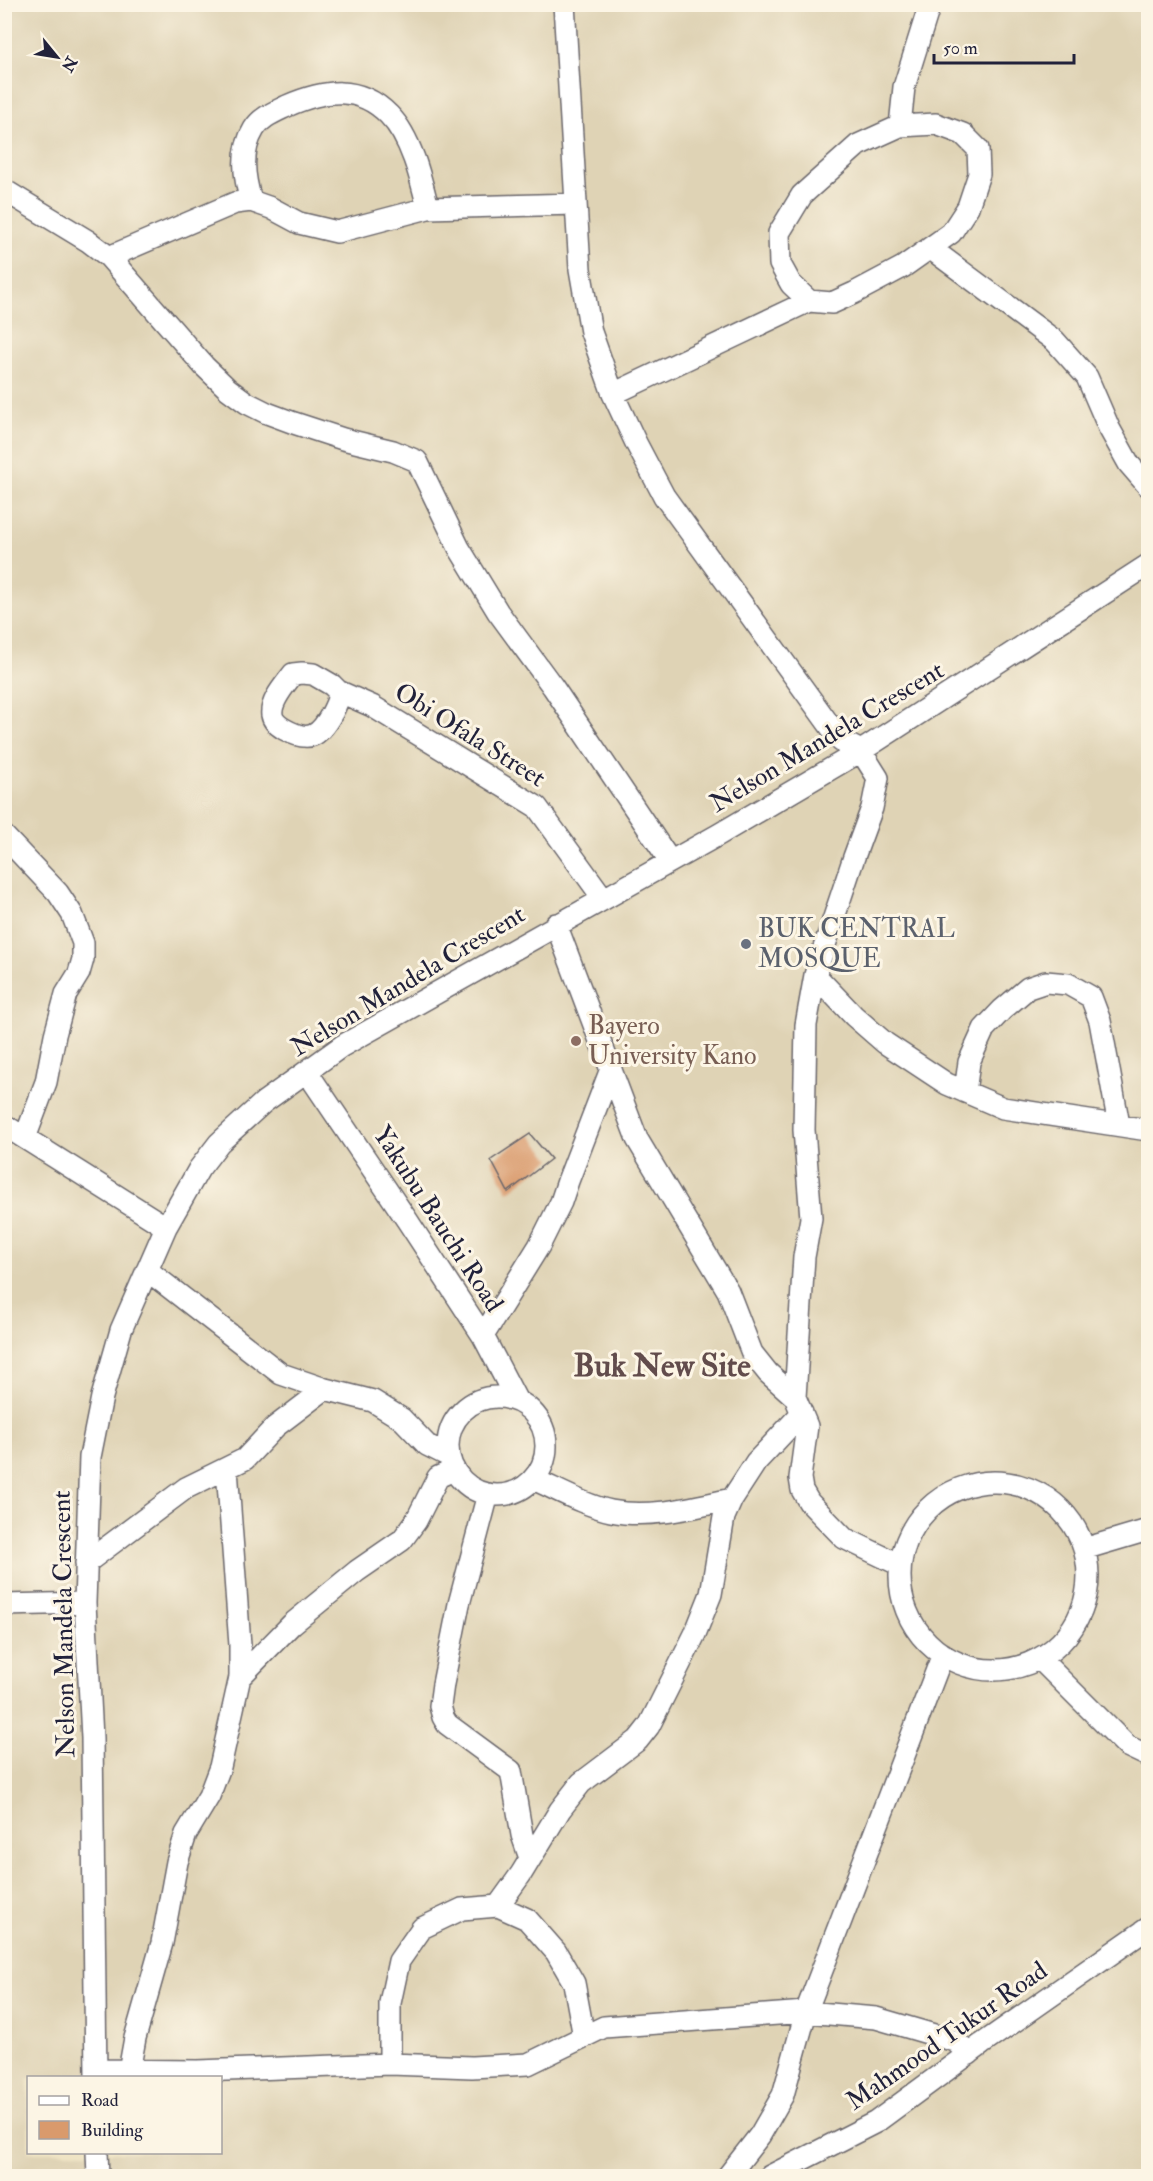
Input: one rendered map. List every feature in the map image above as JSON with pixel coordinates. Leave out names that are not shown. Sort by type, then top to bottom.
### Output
[{"type":"street","points":[[564,4],[580,268],[591,332],[614,394],[636,443],[670,505],[841,741],[861,751],[878,778],[873,808],[854,857],[815,975],[806,1025],[804,1130],[811,1218],[804,1257],[799,1405],[807,1426],[807,1433],[800,1478],[802,1490],[808,1502],[844,1538],[900,1565]]},
{"type":"street","points":[[900,126],[904,87],[930,4]]},
{"type":"street","points":[[251,201],[244,164],[254,129],[266,116],[316,96],[335,92],[353,94],[369,100],[389,115],[399,128],[410,151],[421,178],[428,208]]},
{"type":"street","points":[[614,394],[809,301],[832,303],[903,267],[951,233],[968,207],[980,174],[978,149],[963,134],[936,124],[900,126],[858,145],[802,195],[779,233],[780,264],[791,284],[809,301]]},
{"type":"street","points":[[4,190],[88,241],[109,257],[204,366],[247,403],[294,423],[343,439],[393,451],[417,461],[459,548],[498,612],[553,687],[670,861]]},
{"type":"street","points":[[109,257],[235,203],[251,201],[271,208],[299,223],[337,232],[428,208],[575,204]]},
{"type":"street","points":[[930,248],[1055,341],[1087,377],[1109,428],[1129,464],[1149,486]]},
{"type":"street","name":"Nelson Mandela Crescent","points":[[96,2074],[92,1738],[85,1603],[90,1457],[120,1330],[166,1227],[199,1169],[219,1143],[264,1102],[342,1046],[861,751],[1149,565]]},
{"type":"street","name":"Obi Ofala Street","points":[[338,691],[372,706],[537,807],[603,898]]},
{"type":"street","points":[[4,836],[58,893],[72,914],[83,943],[83,959],[79,972],[66,994],[46,1082],[25,1138]]},
{"type":"street","points":[[556,924],[637,1138],[728,1292],[752,1353],[768,1374],[799,1405]]},
{"type":"street","points":[[815,975],[854,1016],[885,1043],[947,1084],[1003,1108],[1149,1130]]},
{"type":"street","points":[[965,1092],[969,1062],[984,1029],[1002,1010],[1028,988],[1046,982],[1068,984],[1091,997],[1101,1021],[1119,1125]]},
{"type":"street","points":[[483,1336],[539,1245],[561,1202],[611,1069]]},
{"type":"street","name":"Yakubu Bauchi Road","points":[[307,1072],[483,1336],[517,1401]]},
{"type":"street","points":[[4,1125],[166,1227]]},
{"type":"street","points":[[147,1270],[280,1374],[325,1389],[373,1401],[402,1419],[427,1445],[452,1463],[464,1482],[477,1491],[488,1494],[507,1494],[533,1479],[542,1466],[545,1451],[545,1436],[540,1421],[530,1409],[517,1401],[502,1397],[487,1398],[473,1403],[452,1425],[448,1441],[452,1463]]},
{"type":"street","points":[[86,1563],[186,1488],[245,1459],[274,1427],[325,1389]]},
{"type":"street","points":[[498,1906],[522,1874],[560,1810],[581,1783],[638,1740],[649,1726],[695,1634],[711,1594],[724,1517],[732,1499],[756,1462],[799,1405]]},
{"type":"street","points":[[240,1677],[309,1610],[357,1571],[402,1540],[416,1521],[438,1478],[452,1463]]},
{"type":"street","points":[[129,2071],[135,2038],[162,1943],[177,1862],[186,1834],[208,1796],[220,1767],[240,1677],[240,1645],[226,1469]]},
{"type":"street","points":[[533,1479],[611,1511],[648,1514],[732,1499]]},
{"type":"street","points":[[1006,1482],[1035,1490],[1059,1507],[1077,1530],[1087,1548],[1088,1588],[1080,1616],[1063,1641],[1040,1659],[1012,1669],[982,1670],[954,1662],[930,1646],[911,1622],[902,1594],[900,1565],[909,1536],[926,1512],[949,1493],[977,1483],[1006,1482]]},
{"type":"street","points":[[488,1494],[459,1604],[440,1706],[447,1724],[511,1771],[522,1835],[530,1858]]},
{"type":"street","points":[[1087,1548],[1149,1530]]},
{"type":"street","points":[[4,1605],[85,1603]]},
{"type":"street","points":[[728,2176],[760,2135],[783,2096],[806,2012],[943,1654]]},
{"type":"street","points":[[1040,1659],[1127,1746],[1149,1756]]},
{"type":"street","points":[[390,2064],[390,2003],[399,1961],[422,1928],[462,1909],[498,1906],[527,1919],[556,1952],[574,1983],[584,2037]]},
{"type":"street","name":"Mahmood Tukur Road","points":[[770,2176],[876,2122],[1136,1935],[1149,1928]]},
{"type":"street","points":[[96,2074],[129,2071],[198,2071],[390,2064],[472,2067],[528,2064],[604,2027],[806,2012],[876,2018],[955,2042],[969,2054]]},
{"type":"street","points":[[97,2154],[98,2176]]},
{"type":"shaded area","name":"Bayero University Kano","points":[[5,5],[1148,5],[1148,2176],[5,2176]]},
{"type":"building","points":[[530,1134],[551,1159],[508,1192],[491,1160]]},
{"type":"place","name":"BUK CENTRAL MOSQUE","points":[[746,944]]},
{"type":"place","name":"Bayero University Kano","points":[[576,1041]]},
{"type":"district","name":"Buk New Site","points":[[662,1366]]}]
